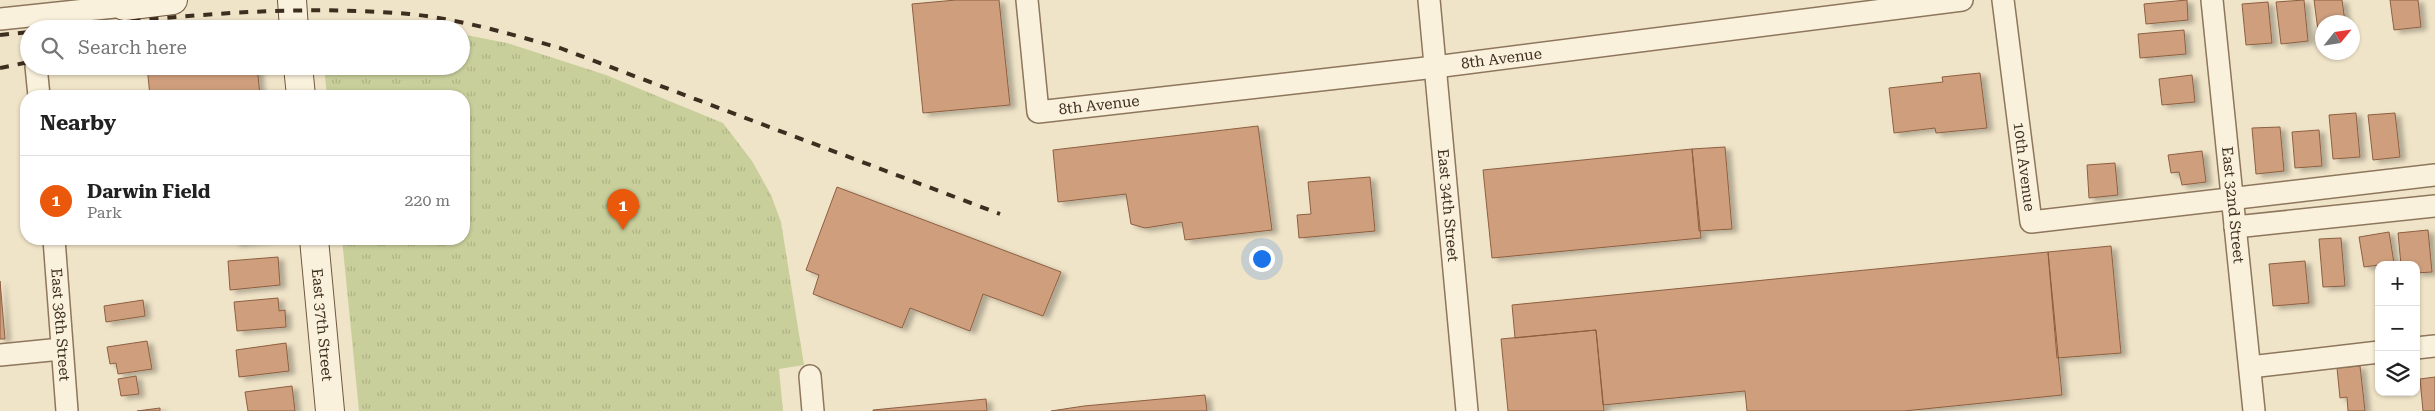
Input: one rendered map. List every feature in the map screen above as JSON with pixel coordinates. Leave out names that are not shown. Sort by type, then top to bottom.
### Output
[{"type":"street","points":[[41,20],[124,3],[173,0]]},
{"type":"street","points":[[292,0],[293,20]]},
{"type":"street","name":"8th Avenue","points":[[1027,0],[1038,112],[1435,67],[1962,0]]},
{"type":"street","name":"East 34th Street","points":[[1430,0],[1467,411]]},
{"type":"street","name":"10th Avenue","points":[[2003,0],[2031,222],[2233,200]]},
{"type":"street","name":"East 32nd Street","points":[[2212,0],[2254,411]]},
{"type":"street","points":[[0,19],[20,21]]},
{"type":"street","points":[[37,75],[39,90]]},
{"type":"street","points":[[299,75],[300,90]]},
{"type":"street","points":[[2233,200],[2435,175]]},
{"type":"street","points":[[2236,227],[2435,206]]},
{"type":"street","name":"East 38th Street","points":[[54,245],[67,411]]},
{"type":"street","name":"East 37th Street","points":[[315,245],[330,411]]},
{"type":"street","points":[[2420,348],[2435,346]]},
{"type":"street","points":[[0,354],[61,348]]},
{"type":"street","points":[[2250,367],[2375,352]]},
{"type":"street","points":[[810,376],[813,411]]},
{"type":"green space","points":[[470,36],[507,43],[606,75],[723,123],[752,161],[771,195],[781,222],[804,365],[779,369],[783,411],[359,411],[343,245],[470,245],[470,90],[326,90],[325,75],[470,75]]},
{"type":"building","points":[[956,0],[999,0],[1010,105],[923,113],[912,4]]},
{"type":"building","points":[[2187,0],[2188,20],[2146,24],[2144,4]]},
{"type":"building","points":[[2304,0],[2308,41],[2281,44],[2276,2]]},
{"type":"building","points":[[2314,0],[2342,0],[2344,15],[2316,15]]},
{"type":"building","points":[[2390,0],[2418,0],[2421,27],[2394,30]]},
{"type":"building","points":[[2268,2],[2272,43],[2246,45],[2242,4]]},
{"type":"building","points":[[2184,30],[2186,54],[2140,58],[2138,34]]},
{"type":"building","points":[[1980,73],[1987,128],[1936,133],[1935,128],[1894,133],[1889,88],[1943,82],[1942,77]]},
{"type":"building","points":[[148,75],[258,75],[259,90],[149,90]]},
{"type":"building","points":[[2192,75],[2195,102],[2162,105],[2159,79]]},
{"type":"building","points":[[2356,113],[2360,157],[2333,159],[2329,115]]},
{"type":"building","points":[[2395,113],[2400,157],[2373,160],[2368,115]]},
{"type":"building","points":[[1258,126],[1272,230],[1185,240],[1182,222],[1145,228],[1131,224],[1126,194],[1058,202],[1053,150]]},
{"type":"building","points":[[2280,127],[2284,171],[2256,174],[2252,128]]},
{"type":"building","points":[[2319,130],[2322,166],[2295,168],[2292,132]]},
{"type":"building","points":[[1725,147],[1732,229],[1699,231],[1692,149]]},
{"type":"building","points":[[1692,149],[1701,238],[1492,258],[1483,170]]},
{"type":"building","points":[[2202,151],[2206,182],[2182,185],[2179,172],[2171,173],[2168,155]]},
{"type":"building","points":[[2115,163],[2118,195],[2089,198],[2087,165]]},
{"type":"building","points":[[1370,177],[1375,231],[1299,238],[1297,215],[1311,214],[1308,182]]},
{"type":"building","points":[[837,187],[1061,272],[1043,316],[983,294],[970,331],[910,308],[902,328],[813,294],[819,275],[806,270]]},
{"type":"building","points":[[2428,230],[2432,272],[2420,273],[2420,261],[2401,261],[2398,233]]},
{"type":"building","points":[[2389,232],[2394,261],[2375,261],[2375,266],[2364,267],[2359,237]]},
{"type":"building","points":[[2341,238],[2345,286],[2323,287],[2319,239]]},
{"type":"building","points":[[2111,246],[2121,353],[2057,358],[2048,252]]},
{"type":"building","points":[[2048,252],[2062,395],[1904,411],[1747,411],[1745,391],[1603,405],[1596,330],[1515,338],[1512,305]]},
{"type":"building","points":[[278,257],[280,285],[230,290],[228,261]]},
{"type":"building","points":[[2305,261],[2309,303],[2273,306],[2269,264]]},
{"type":"building","points":[[0,281],[5,339],[0,339]]},
{"type":"building","points":[[278,298],[279,311],[285,310],[286,327],[237,331],[234,302]]},
{"type":"building","points":[[143,300],[145,316],[106,322],[104,306]]},
{"type":"building","points":[[1596,330],[1604,411],[1508,411],[1501,339]]},
{"type":"building","points":[[147,341],[152,369],[118,374],[116,363],[110,364],[107,347]]},
{"type":"building","points":[[286,343],[289,371],[239,377],[236,350]]},
{"type":"building","points":[[2360,366],[2365,411],[2348,411],[2347,397],[2340,398],[2337,368]]},
{"type":"building","points":[[136,376],[139,394],[121,396],[118,379]]},
{"type":"building","points":[[2435,377],[2435,411],[2423,411],[2420,379]]},
{"type":"building","points":[[292,386],[295,411],[248,411],[245,392]]},
{"type":"building","points":[[1205,395],[1207,411],[1051,411],[1084,406]]},
{"type":"building","points":[[986,399],[987,411],[873,411],[873,410]]},
{"type":"building","points":[[160,408],[160,411],[137,411]]},
{"type":"railway","points":[[147,20],[234,13],[322,10],[409,14],[451,20]]},
{"type":"railway","points":[[470,24],[560,48],[1000,214]]},
{"type":"railway","points":[[0,35],[20,33]]},
{"type":"railway","points":[[0,68],[20,64]]},
{"type":"place","name":"Darwin Field","points":[[623,230]]}]
